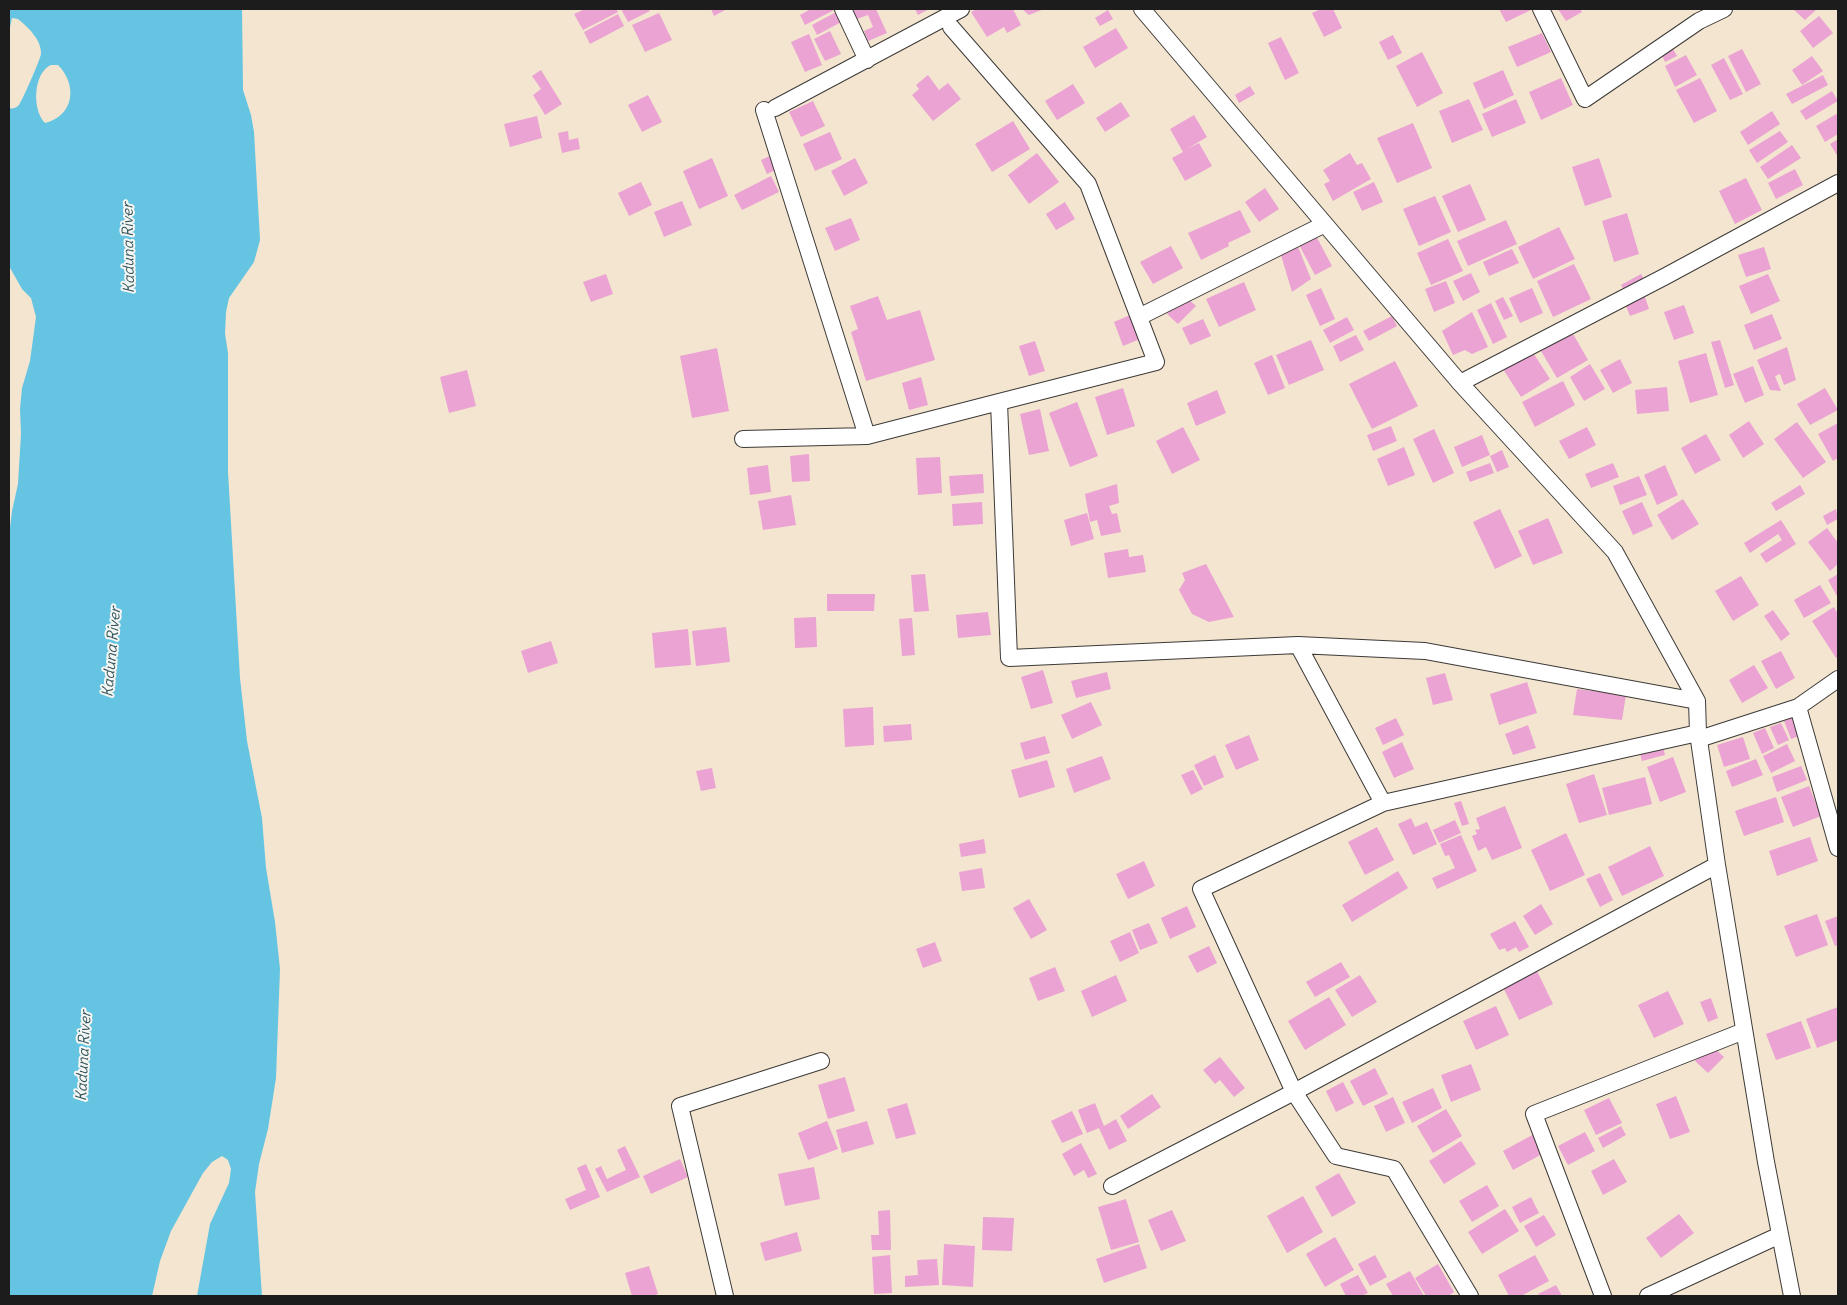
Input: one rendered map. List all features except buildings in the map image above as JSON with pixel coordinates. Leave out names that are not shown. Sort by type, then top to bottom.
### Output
[{"type":"street","points":[[843,9],[867,60]]},
{"type":"street","points":[[867,436],[770,109],[867,60],[959,9]]},
{"type":"street","points":[[1142,9],[1460,383],[1615,552],[1697,701],[1698,736],[1717,865],[1766,1162],[1792,1296]]},
{"type":"street","points":[[1541,9],[1585,99],[1699,20],[1724,9]]},
{"type":"street","points":[[742,439],[867,436],[1156,362],[1088,184],[951,27]]},
{"type":"street","points":[[1460,383],[1666,276],[1838,183]]},
{"type":"street","points":[[1139,317],[1325,224]]},
{"type":"street","points":[[999,402],[1010,658],[1298,646],[1425,651],[1697,701]]},
{"type":"street","points":[[1298,646],[1383,803]]},
{"type":"street","points":[[1470,1296],[1394,1169],[1336,1156],[1294,1092],[1201,888],[1383,803],[1698,736],[1798,707],[1838,679]]},
{"type":"street","points":[[1798,707],[1838,848]]},
{"type":"street","points":[[1112,1186],[1294,1092],[1717,865]]},
{"type":"street","points":[[1603,1296],[1534,1114],[1744,1031]]},
{"type":"street","points":[[725,1296],[680,1106],[821,1061]]},
{"type":"street","points":[[1648,1296],[1780,1235]]},
{"type":"water","name":"Kaduna River","points":[[9,9],[242,9],[243,90],[254,132],[260,240],[254,262],[229,298],[226,312],[228,472],[240,678],[247,741],[262,818],[266,868],[275,922],[280,969],[276,1078],[255,1192],[262,1296],[197,1296],[210,1224],[229,1183],[231,1169],[228,1160],[222,1156],[212,1162],[203,1173],[171,1231],[160,1261],[152,1296],[9,1296],[9,536],[18,484],[22,388],[30,361],[36,317],[31,298],[22,289],[9,266],[9,108],[19,105],[38,64],[41,49],[37,39],[18,19],[12,18],[9,32]],"holes":[[[51,65],[58,65],[68,82],[70,99],[62,114],[45,123],[38,110],[36,101],[38,83],[45,69]]]}]
